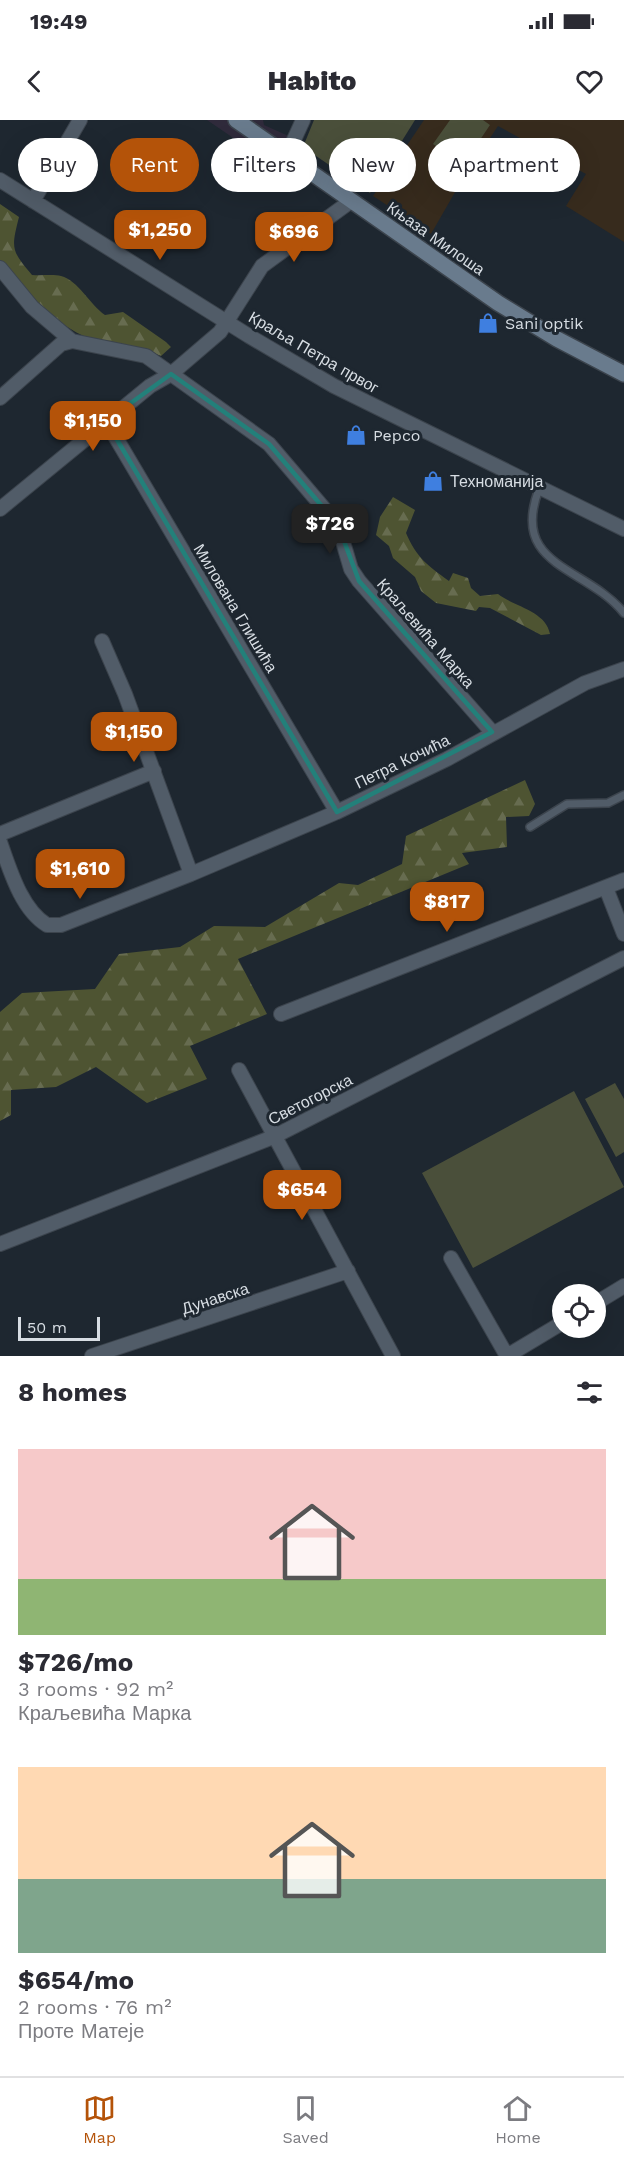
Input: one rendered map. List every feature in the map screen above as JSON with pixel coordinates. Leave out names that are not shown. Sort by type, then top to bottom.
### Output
[{"type":"street","points":[[33,201],[80,120]]},
{"type":"street","name":"Књаза Милоша","points":[[236,120],[262,138]]},
{"type":"street","points":[[295,138],[303,120]]},
{"type":"street","name":"Књаза Милоша","points":[[317,177],[520,318],[624,374]]},
{"type":"street","name":"Краља Петра првог","points":[[0,180],[334,386],[624,530]]},
{"type":"street","points":[[0,509],[150,386],[171,374],[228,321],[262,266],[351,201]]},
{"type":"street","points":[[0,268],[32,307],[72,341]]},
{"type":"street","points":[[0,398],[62,344],[72,341]]},
{"type":"street","name":"Краљевића Марка","points":[[72,341],[146,356],[268,444],[338,525],[351,569],[359,581],[492,732]]},
{"type":"street","name":"Милована Глишића","points":[[106,421],[337,812]]},
{"type":"street","points":[[102,642],[154,771],[190,874]]},
{"type":"street","name":"Петра Кочића","points":[[0,842],[16,884],[30,908],[47,925],[61,925],[337,812],[447,759],[492,732],[585,683],[624,669]]},
{"type":"street","points":[[0,834],[154,771]]},
{"type":"street","points":[[281,1014],[624,880]]},
{"type":"street","points":[[606,888],[624,934]]},
{"type":"street","name":"Светогорска","points":[[0,1244],[273,1137],[624,958]]},
{"type":"street","points":[[239,1070],[273,1137],[393,1356]]},
{"type":"street","points":[[451,1258],[507,1356],[552,1329]]},
{"type":"street","name":"Дунавска","points":[[92,1356],[348,1271]]},
{"type":"street","points":[[606,1297],[624,1286]]},
{"type":"lane","points":[[539,489],[530,516],[538,544],[551,560],[606,593],[624,612]]},
{"type":"lane","points":[[530,827],[567,804],[608,803],[624,795]]},
{"type":"highlighted area","points":[[171,374],[269,444],[338,525],[359,581],[492,732],[337,812],[106,421]]},
{"type":"shaded area","points":[[207,120],[263,120],[264,125],[293,138],[233,138]]},
{"type":"shaded area","points":[[424,120],[624,120],[624,242],[566,206],[575,192],[580,192],[580,184],[586,174],[580,171],[580,138],[520,138],[498,126],[490,138],[428,138],[428,192],[455,192],[431,234],[373,196],[376,192],[416,192],[416,138],[412,138]]},
{"type":"green space","points":[[314,120],[415,120],[404,138],[329,138],[329,165],[317,157],[317,138],[307,138]]},
{"type":"green space","points":[[450,120],[483,120],[490,125],[481,138],[437,138]]},
{"type":"green space","points":[[0,204],[19,217],[15,249],[20,260],[32,275],[58,275],[67,278],[105,315],[123,312],[171,347],[161,356],[98,341],[64,325],[52,316],[0,263]]},
{"type":"green space","points":[[393,497],[415,510],[406,533],[418,555],[429,566],[449,581],[453,573],[468,578],[471,588],[480,596],[498,594],[529,610],[543,620],[550,634],[541,635],[490,608],[479,607],[476,611],[436,603],[421,591],[415,577],[393,558],[389,546],[376,535],[380,517]]},
{"type":"green space","points":[[525,780],[535,804],[529,816],[506,817],[507,847],[462,853],[469,864],[238,959],[267,1014],[190,1046],[207,1079],[147,1103],[96,1067],[56,1087],[11,1090],[11,1115],[0,1121],[0,1012],[22,993],[95,989],[119,954],[180,947],[214,926],[265,927],[339,883],[358,885],[402,864],[406,836]]},
{"type":"green space","points":[[615,1083],[624,1099],[624,1152],[616,1157],[585,1099]]},
{"type":"green space","points":[[574,1091],[624,1187],[473,1268],[422,1173]]},
{"type":"place","name":"Sani optik","points":[[488,323]]},
{"type":"place","name":"Pepco","points":[[356,435]]},
{"type":"place","name":"Техноманија","points":[[433,481]]}]
